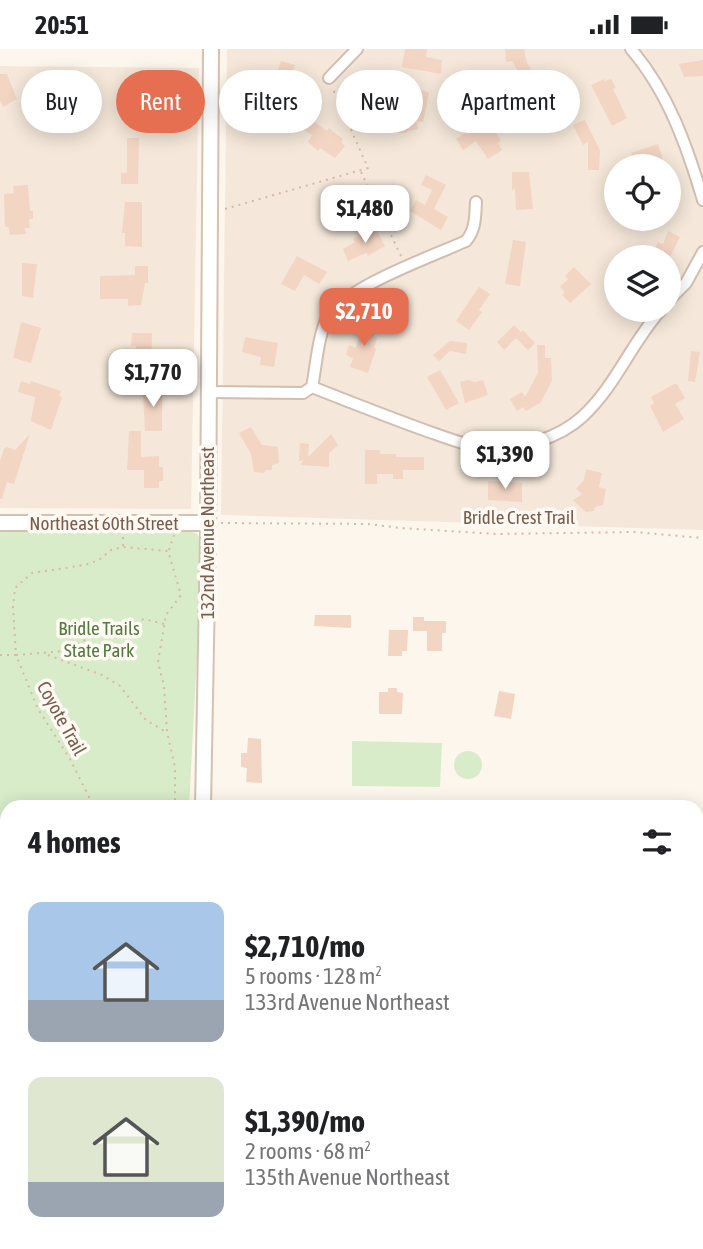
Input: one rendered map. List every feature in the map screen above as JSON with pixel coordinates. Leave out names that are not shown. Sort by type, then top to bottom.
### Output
[{"type":"street","name":"132nd Avenue Northeast","points":[[200,800],[213,527],[208,392],[211,49]]},
{"type":"street","points":[[329,78],[356,49]]},
{"type":"street","points":[[631,49],[649,71],[670,107],[703,200]]},
{"type":"street","points":[[208,392],[303,393],[312,387],[328,316],[355,292],[466,241],[475,225],[476,202]]},
{"type":"street","points":[[681,288],[703,252]]},
{"type":"street","points":[[312,387],[462,443],[490,448],[534,443],[562,432],[583,416],[617,377],[650,322]]},
{"type":"street","name":"Northeast 60th Street","points":[[0,523],[213,527]]},
{"type":"path","points":[[225,209],[368,168],[329,78]]},
{"type":"path","points":[[360,171],[407,268]]},
{"type":"path","name":"Bridle Crest Trail","points":[[213,527],[229,522],[368,524],[497,534],[634,532],[703,538]]},
{"type":"path","points":[[174,535],[168,551],[181,595],[166,615],[158,662],[164,686],[167,732],[175,767],[174,800]]},
{"type":"path","name":"Coyote Trail","points":[[90,800],[70,759],[38,709],[16,655],[13,607],[15,587],[32,573],[85,565],[99,560],[111,550],[123,547],[168,551]]},
{"type":"path","points":[[0,655],[64,651],[104,630],[116,630],[144,619],[164,624]]},
{"type":"path","points":[[46,654],[102,675],[120,686],[146,720],[167,732]]},
{"type":"shaded area","points":[[227,49],[703,49],[703,530],[221,515],[226,133],[322,133],[322,70],[227,70]]},
{"type":"shaded area","points":[[0,66],[199,68],[116,70],[116,133],[198,133],[191,509],[0,508]]},
{"type":"green space","name":"Bridle Trails State Park","points":[[0,530],[196,533],[203,542],[189,800],[0,800]]},
{"type":"green space","points":[[352,741],[442,743],[440,787],[352,786]]},
{"type":"green space","points":[[468,751],[478,755],[482,765],[478,775],[468,779],[458,775],[454,765],[458,755]]},
{"type":"building","points":[[405,49],[427,49],[426,57],[442,60],[441,70],[437,70],[437,73],[402,67]]},
{"type":"building","points":[[505,49],[524,49],[531,69],[518,70],[512,61],[506,62]]},
{"type":"building","points":[[703,60],[703,76],[684,77],[679,64]]},
{"type":"building","points":[[281,61],[295,65],[293,70],[278,70]]},
{"type":"building","points":[[0,74],[7,74],[17,99],[3,107],[0,101]]},
{"type":"building","points":[[611,79],[627,118],[612,126],[591,85]]},
{"type":"building","points":[[423,90],[429,93],[423,122]]},
{"type":"building","points":[[585,120],[600,150],[599,170],[588,170],[588,142],[583,145],[577,133],[580,133],[580,122]]},
{"type":"building","points":[[322,127],[327,131],[329,128],[343,139],[341,142],[345,146],[335,158],[320,148],[318,151],[308,142],[312,135],[309,133],[322,133]]},
{"type":"building","points":[[465,133],[496,133],[502,150],[488,159],[476,141],[463,150],[456,139]]},
{"type":"building","points":[[127,138],[139,138],[138,184],[121,184],[121,173],[127,173]]},
{"type":"building","points":[[658,144],[661,154],[631,154]]},
{"type":"building","points":[[512,172],[529,172],[533,209],[516,210]]},
{"type":"building","points":[[426,175],[446,185],[434,209],[448,217],[441,230],[410,211],[416,200],[425,205],[432,190],[421,185]]},
{"type":"building","points":[[28,185],[30,211],[33,211],[33,219],[29,219],[30,228],[25,228],[26,234],[10,235],[9,228],[5,226],[4,194],[14,193],[13,186]]},
{"type":"building","points":[[125,202],[142,202],[142,247],[125,246],[125,233],[122,233]]},
{"type":"building","points":[[375,227],[385,246],[368,256],[366,253],[348,261],[343,249],[355,242],[353,239]]},
{"type":"building","points":[[668,231],[680,237],[676,245],[657,245],[658,242],[663,244]]},
{"type":"building","points":[[513,240],[526,242],[520,286],[505,284]]},
{"type":"building","points":[[297,256],[327,272],[319,284],[304,275],[295,291],[281,284]]},
{"type":"building","points":[[22,263],[37,264],[33,298],[22,296]]},
{"type":"building","points":[[135,266],[148,266],[148,283],[145,283],[141,305],[128,306],[128,299],[100,299],[100,276],[135,275]]},
{"type":"building","points":[[574,267],[591,284],[570,303],[562,295],[565,292],[560,287],[568,279],[565,276]]},
{"type":"building","points":[[479,287],[490,294],[479,310],[482,312],[469,330],[456,321]]},
{"type":"building","points":[[373,321],[374,337],[377,338],[376,349],[368,373],[350,367],[353,358],[346,355],[349,345],[356,348],[361,322]]},
{"type":"building","points":[[21,322],[41,328],[31,363],[13,358]]},
{"type":"building","points":[[514,325],[535,343],[528,350],[516,338],[504,350],[497,342]]},
{"type":"building","points":[[132,333],[152,333],[151,372],[136,372],[136,346],[131,346]]},
{"type":"building","points":[[245,337],[278,343],[274,367],[260,365],[261,357],[242,352]]},
{"type":"building","points":[[450,341],[467,343],[466,354],[450,351],[439,361],[433,355]]},
{"type":"building","points":[[537,345],[545,345],[545,358],[551,358],[552,381],[541,402],[526,411],[523,407],[517,411],[510,399],[522,392],[525,397],[538,373]]},
{"type":"building","points":[[691,351],[700,352],[695,382],[688,381]]},
{"type":"building","points":[[440,370],[459,403],[446,410],[427,377]]},
{"type":"building","points":[[483,380],[488,395],[465,403],[460,382]]},
{"type":"building","points":[[21,381],[30,384],[31,381],[61,391],[59,396],[62,397],[51,430],[31,421],[35,397],[18,392]]},
{"type":"building","points":[[677,384],[685,398],[675,404],[684,419],[663,432],[650,406],[654,403],[651,397]]},
{"type":"building","points":[[146,386],[158,386],[158,395],[162,395],[162,431],[145,431],[143,395],[146,395]]},
{"type":"building","points":[[251,427],[262,445],[278,447],[279,463],[272,465],[272,470],[254,472],[251,454],[239,433]]},
{"type":"building","points":[[129,431],[141,431],[141,457],[159,456],[159,467],[163,467],[163,481],[159,481],[159,488],[144,488],[144,470],[127,470]]},
{"type":"building","points":[[30,434],[14,484],[7,482],[0,499],[0,461],[4,449],[7,447],[15,450]]},
{"type":"building","points":[[331,434],[338,445],[329,453],[329,467],[300,465],[304,460],[299,461],[300,443],[309,444],[308,457]]},
{"type":"building","points":[[365,450],[380,450],[380,454],[396,454],[396,457],[424,457],[424,470],[403,470],[403,479],[393,479],[393,474],[377,474],[377,484],[365,484]]},
{"type":"building","points":[[586,469],[602,473],[599,487],[606,489],[603,505],[595,507],[594,511],[586,512],[573,500],[582,494],[576,489],[584,480]]},
{"type":"building","points":[[488,481],[522,483],[522,502],[488,500]]},
{"type":"building","points":[[315,615],[351,615],[351,628],[314,626]]},
{"type":"building","points":[[413,617],[424,617],[424,621],[446,621],[446,633],[442,633],[442,651],[427,651],[427,631],[413,631]]},
{"type":"building","points":[[389,630],[408,630],[407,651],[402,651],[402,656],[388,656]]},
{"type":"building","points":[[388,688],[397,688],[397,692],[403,693],[402,714],[379,714],[379,692],[388,692]]},
{"type":"building","points":[[499,691],[515,694],[511,719],[494,716]]},
{"type":"building","points":[[248,738],[261,739],[262,783],[246,782],[247,768],[241,767],[241,753],[247,753]]}]
